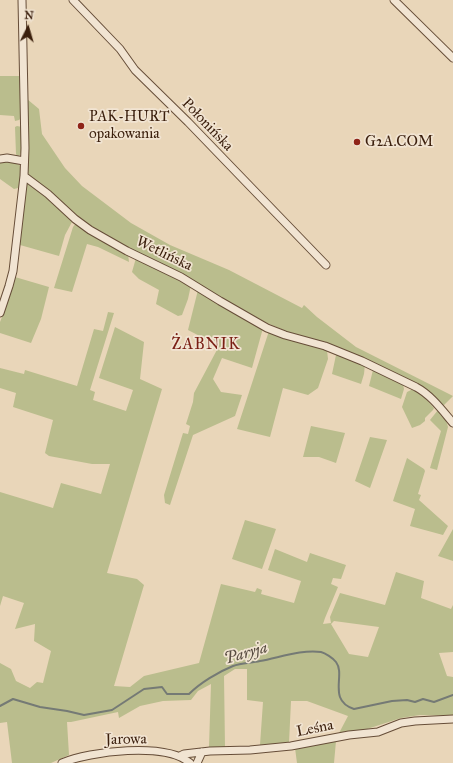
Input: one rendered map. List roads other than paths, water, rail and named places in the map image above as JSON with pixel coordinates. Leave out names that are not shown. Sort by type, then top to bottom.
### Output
[{"type":"street","points":[[0,313],[14,266],[24,176],[25,148],[22,0]]},
{"type":"street","name":"Połonińska","points":[[73,0],[120,49],[135,70],[188,122],[326,265]]},
{"type":"street","points":[[394,0],[453,58]]},
{"type":"street","points":[[0,159],[6,158],[24,161]]},
{"type":"street","name":"Wetlińska","points":[[24,176],[48,194],[75,219],[112,243],[181,277],[267,328],[285,335],[325,346],[362,361],[423,390],[453,423]]},
{"type":"street","name":"Leśna","points":[[180,756],[184,754],[202,752],[257,750],[291,746],[349,735],[378,732],[401,723],[453,719]]},
{"type":"street","name":"Jarowa","points":[[62,763],[83,756],[119,752],[154,752],[173,754],[180,756],[190,763]]},
{"type":"street","points":[[197,763],[202,752]]},
{"type":"waterway","name":"Paryja","points":[[0,706],[13,699],[40,707],[84,715],[112,710],[144,689],[162,687],[167,694],[189,694],[210,678],[233,666],[314,651],[325,653],[336,662],[339,667],[339,694],[341,700],[346,705],[354,709],[392,701],[407,700],[415,702],[423,699],[434,702],[453,695]]},
{"type":"place","name":"PAK-HURT opakowania","points":[[81,126]]},
{"type":"place","name":"G2A.COM","points":[[357,142]]},
{"type":"district","name":"ŻABNIK","points":[[206,345]]}]
